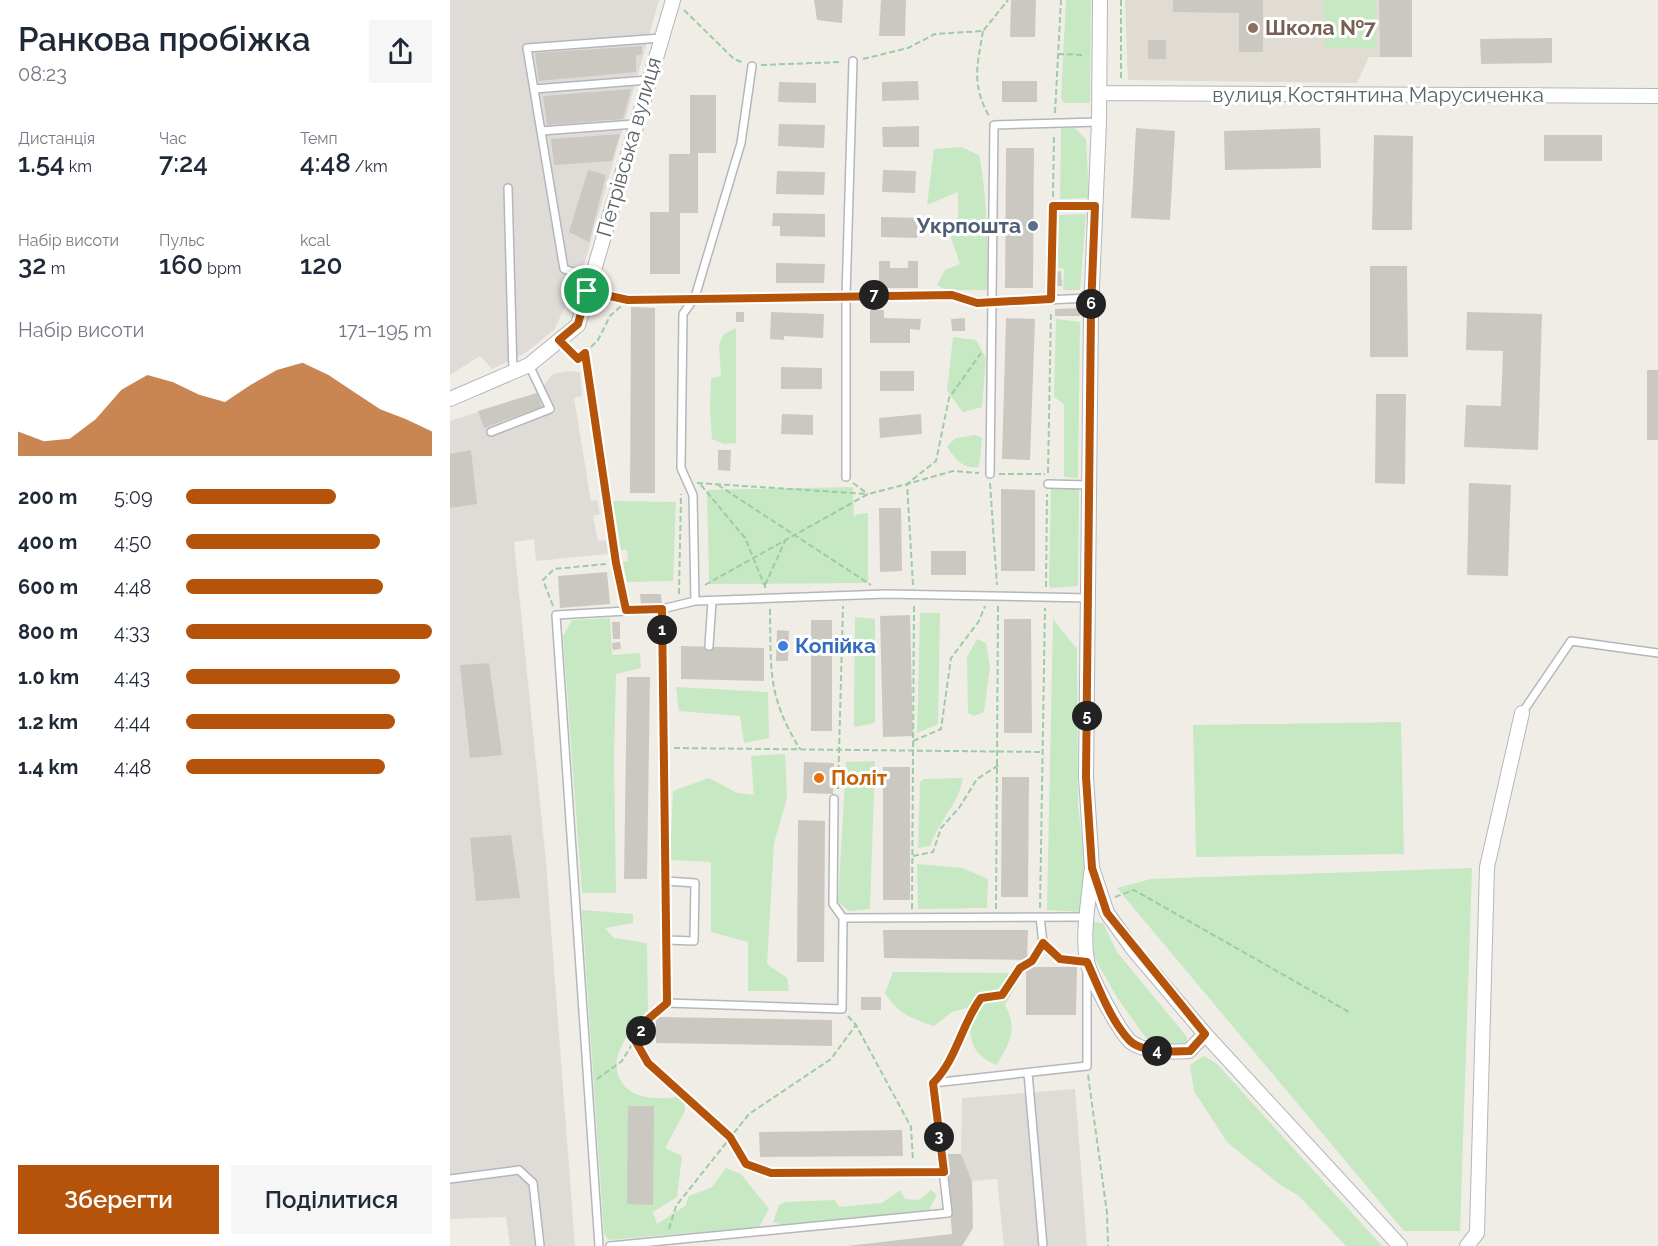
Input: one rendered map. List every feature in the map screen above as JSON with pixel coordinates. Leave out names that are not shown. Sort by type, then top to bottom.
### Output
[{"type":"street","points":[[1100,0],[1099,93],[1091,298],[1086,777],[1092,868],[1087,962],[1104,1001],[1131,1042],[1162,1053],[1190,1051],[1205,1034]]},
{"type":"street","name":"Петрівська вулиця","points":[[450,399],[529,365],[578,324],[634,124],[661,38],[676,3]]},
{"type":"street","name":"вулиця Костянтина Марусиченка","points":[[1099,93],[1658,96]]},
{"type":"street","points":[[1467,1246],[1477,1233],[1487,867],[1522,713]]},
{"type":"street","points":[[1092,868],[1107,913],[1133,949],[1205,1034],[1400,1246]]},
{"type":"lane","points":[[589,285],[564,269],[527,48],[661,38]]},
{"type":"lane","points":[[846,477],[846,296],[853,61]]},
{"type":"lane","points":[[695,601],[693,495],[681,468],[683,314],[695,297],[741,143],[752,66]]},
{"type":"lane","points":[[534,89],[648,80]]},
{"type":"lane","points":[[990,474],[994,125],[1098,122]]},
{"type":"lane","points":[[541,131],[634,124]]},
{"type":"lane","points":[[508,188],[513,372]]},
{"type":"lane","points":[[1053,206],[1095,206]]},
{"type":"lane","points":[[846,296],[952,295],[977,303],[1091,298]]},
{"type":"lane","points":[[585,353],[616,563],[626,610]]},
{"type":"lane","points":[[491,432],[550,409],[529,365]]},
{"type":"lane","points":[[1048,483],[1089,485]]},
{"type":"lane","points":[[599,1246],[556,615],[662,609],[695,601],[886,594],[989,598],[1089,598]]},
{"type":"lane","points":[[709,646],[712,601]]},
{"type":"lane","points":[[662,609],[667,1003],[842,1009],[843,918],[833,904],[834,799]]},
{"type":"lane","points":[[1522,713],[1571,641],[1658,654]]},
{"type":"lane","points":[[666,881],[695,883],[694,941],[666,940]]},
{"type":"lane","points":[[610,1246],[948,1213],[933,1083],[1087,1066],[1087,962],[1060,959],[1043,943],[1040,917]]},
{"type":"lane","points":[[843,918],[1088,917]]},
{"type":"lane","points":[[1028,1072],[1043,1246]]},
{"type":"lane","points":[[450,1179],[519,1170],[533,1183],[540,1246]]},
{"type":"lane","points":[[771,1173],[944,1172]]},
{"type":"path","points":[[994,125],[979,98],[976,74],[983,31],[1008,0]]},
{"type":"path","points":[[695,591],[868,494],[953,471],[990,474],[1048,474],[1054,123],[1061,0]]},
{"type":"path","points":[[1121,0],[1121,93]]},
{"type":"path","points":[[676,3],[734,59],[752,66],[853,61],[908,48],[935,34],[983,31]]},
{"type":"path","points":[[589,285],[628,300],[846,296]]},
{"type":"path","points":[[585,353],[598,340],[610,316],[628,300]]},
{"type":"path","points":[[907,484],[936,461],[949,398],[992,338]]},
{"type":"path","points":[[990,474],[998,598],[999,765],[996,918]]},
{"type":"path","points":[[846,477],[868,494]]},
{"type":"path","points":[[687,482],[868,494]]},
{"type":"path","points":[[700,483],[745,538],[770,598],[771,682],[783,722],[801,750]]},
{"type":"path","points":[[1040,917],[1048,483]]},
{"type":"path","points":[[907,484],[914,595],[911,918]]},
{"type":"path","points":[[717,485],[886,594]]},
{"type":"path","points":[[678,605],[681,490]]},
{"type":"path","points":[[765,586],[784,541]]},
{"type":"path","points":[[556,615],[543,580],[554,569],[616,563]]},
{"type":"path","points":[[834,799],[838,795],[844,596]]},
{"type":"path","points":[[913,741],[941,729],[951,658],[979,621],[989,598]]},
{"type":"path","points":[[664,748],[1043,752]]},
{"type":"path","points":[[912,856],[933,852],[941,828],[959,808],[977,779],[999,765]]},
{"type":"path","points":[[1104,902],[1134,890],[1349,1012]]},
{"type":"path","points":[[933,1083],[945,1070],[968,1016],[981,998],[1002,995],[1020,968],[1032,961],[1043,943]]},
{"type":"path","points":[[588,1086],[622,1060],[636,1042],[646,1021],[667,1003]]},
{"type":"path","points":[[842,1009],[856,1025],[911,1127],[914,1172]]},
{"type":"path","points":[[666,1240],[676,1206],[749,1114],[831,1059],[856,1025]]},
{"type":"path","points":[[636,1042],[648,1063],[730,1137],[746,1164],[771,1173]]},
{"type":"path","points":[[1087,1066],[1107,1213],[1108,1246]]},
{"type":"shaded area","points":[[450,0],[659,0],[583,269],[554,330],[525,353],[492,369],[480,356],[450,375]]},
{"type":"shaded area","name":"Школа №7","points":[[1125,0],[1379,0],[1380,57],[1369,57],[1357,83],[1128,80]]},
{"type":"shaded area","points":[[569,371],[580,372],[582,396],[574,398],[591,501],[597,500],[600,514],[593,516],[598,541],[606,540],[608,554],[536,561],[534,539],[514,542],[546,862],[575,1246],[510,1246],[506,1217],[450,1219],[450,421],[537,393],[553,374]]},
{"type":"shaded area","points":[[1075,1089],[1087,1246],[1004,1246],[997,1179],[972,1181],[961,1154],[962,1098]]},
{"type":"green space","points":[[1066,0],[1091,0],[1090,103],[1064,103],[1061,98]]},
{"type":"green space","points":[[1324,0],[1376,0],[1376,48],[1325,48]]},
{"type":"green space","points":[[1061,127],[1075,128],[1086,139],[1089,198],[1060,199]]},
{"type":"green space","points":[[961,147],[979,155],[986,205],[988,290],[946,290],[937,285],[945,270],[960,264],[951,238],[958,217],[958,192],[927,205],[934,149]]},
{"type":"green space","points":[[1086,214],[1080,290],[1063,290],[1064,269],[1058,268],[1059,215]]},
{"type":"green space","points":[[1056,319],[1080,322],[1078,478],[1064,477],[1064,404],[1054,397]]},
{"type":"green space","points":[[736,328],[736,443],[724,444],[712,439],[711,378],[721,376],[719,344],[724,334]]},
{"type":"green space","points":[[953,337],[976,340],[986,358],[982,407],[963,412],[947,391]]},
{"type":"green space","points":[[976,435],[982,438],[979,467],[968,467],[956,459],[947,446],[956,438]]},
{"type":"green space","points":[[853,487],[854,517],[868,513],[868,583],[709,584],[707,490]]},
{"type":"green space","points":[[1051,488],[1079,489],[1078,586],[1051,588],[1049,585]]},
{"type":"green space","points":[[613,501],[676,502],[673,581],[627,582],[623,562],[628,561],[627,550],[621,550]]},
{"type":"green space","points":[[920,613],[940,613],[938,724],[917,733]]},
{"type":"green space","points":[[855,617],[875,619],[875,723],[854,727]]},
{"type":"green space","points":[[610,618],[612,655],[640,653],[641,668],[616,674],[614,755],[616,893],[582,893],[563,636],[572,620]]},
{"type":"green space","points":[[1053,619],[1077,649],[1078,804],[1086,876],[1081,912],[1047,910]]},
{"type":"green space","points":[[977,639],[986,643],[990,666],[984,712],[974,716],[968,713],[967,657]]},
{"type":"green space","points":[[676,687],[768,692],[769,738],[744,743],[740,716],[679,711]]},
{"type":"green space","points":[[1401,722],[1404,854],[1196,857],[1193,725]]},
{"type":"green space","points":[[785,754],[787,798],[774,843],[767,964],[787,978],[789,991],[748,991],[748,942],[711,932],[711,862],[670,860],[673,791],[709,778],[737,793],[754,795],[751,756]]},
{"type":"green space","points":[[875,761],[870,909],[849,911],[838,902],[846,762]]},
{"type":"green space","points":[[963,778],[957,796],[930,846],[918,848],[920,782],[924,779]]},
{"type":"green space","points":[[917,864],[962,868],[988,879],[987,908],[918,909]]},
{"type":"green space","points":[[1472,868],[1460,1231],[1404,1231],[1117,888],[1151,879]]},
{"type":"green space","points":[[582,910],[633,914],[633,923],[605,928],[614,938],[647,943],[648,1010],[633,1027],[620,1049],[617,1070],[620,1081],[629,1090],[641,1096],[684,1097],[685,1111],[665,1148],[682,1156],[677,1197],[653,1212],[657,1224],[685,1206],[689,1196],[712,1187],[726,1168],[741,1174],[769,1209],[759,1227],[609,1240],[604,1234]]},
{"type":"green space","points":[[1093,922],[1103,923],[1117,952],[1187,1037],[1187,1045],[1164,1047],[1149,1042],[1118,999],[1094,957]]},
{"type":"green space","points":[[893,972],[1022,975],[1005,1005],[1012,1028],[1006,1049],[997,1065],[981,1056],[973,1044],[971,1029],[974,1011],[970,1007],[952,1012],[934,1026],[912,1018],[895,1006],[885,993]]},
{"type":"green space","points":[[1204,1056],[1217,1064],[1382,1246],[1346,1246],[1299,1196],[1279,1184],[1227,1142],[1194,1091],[1190,1065]]},
{"type":"green space","points":[[900,1190],[905,1199],[919,1200],[931,1190],[937,1195],[929,1210],[783,1225],[773,1222],[779,1205],[785,1202],[835,1200],[839,1207],[882,1203]]},
{"type":"building","points":[[814,0],[843,0],[842,23],[817,20]]},
{"type":"building","points":[[881,0],[906,0],[905,36],[879,36]]},
{"type":"building","points":[[1011,0],[1036,0],[1035,37],[1010,37]]},
{"type":"building","points":[[1173,0],[1263,0],[1263,52],[1239,52],[1239,13],[1173,12]]},
{"type":"building","points":[[1379,0],[1412,0],[1412,57],[1380,57]]},
{"type":"building","points":[[1552,38],[1552,63],[1481,64],[1480,39]]},
{"type":"building","points":[[1148,40],[1166,40],[1166,59],[1148,59]]},
{"type":"building","points":[[642,46],[642,54],[636,56],[636,72],[539,81],[535,53]]},
{"type":"building","points":[[918,81],[919,100],[882,101],[882,82]]},
{"type":"building","points":[[1002,81],[1037,81],[1037,102],[1002,102]]},
{"type":"building","points":[[779,82],[816,83],[816,103],[778,102]]},
{"type":"building","points":[[631,89],[623,119],[547,125],[543,96]]},
{"type":"building","points":[[690,95],[716,95],[716,153],[698,153],[698,213],[680,213],[680,274],[650,274],[650,212],[669,212],[669,154],[690,154]]},
{"type":"building","points":[[779,124],[825,125],[824,148],[778,146]]},
{"type":"building","points":[[919,126],[919,147],[883,147],[882,127]]},
{"type":"building","points":[[1136,128],[1175,131],[1170,220],[1131,218]]},
{"type":"building","points":[[1320,128],[1321,168],[1225,170],[1224,131]]},
{"type":"building","points":[[620,134],[612,161],[554,165],[551,139]]},
{"type":"building","points":[[1374,135],[1413,136],[1412,230],[1372,230]]},
{"type":"building","points":[[1544,135],[1602,135],[1602,161],[1544,161]]},
{"type":"building","points":[[1006,148],[1034,148],[1033,288],[1005,288]]},
{"type":"building","points":[[588,170],[606,175],[589,242],[569,232]]},
{"type":"building","points":[[883,170],[916,171],[915,193],[882,192]]},
{"type":"building","points":[[777,171],[825,172],[824,195],[776,194]]},
{"type":"building","points":[[773,213],[825,214],[825,237],[780,236],[780,226],[772,226]]},
{"type":"building","points":[[881,217],[918,218],[917,238],[881,237]]},
{"type":"building","points":[[879,261],[890,261],[890,268],[908,268],[908,261],[918,261],[918,288],[879,288]]},
{"type":"building","points":[[776,263],[825,264],[824,283],[776,283]]},
{"type":"building","points":[[1370,266],[1407,266],[1408,357],[1370,357]]},
{"type":"building","points":[[1061,271],[1062,286],[1054,286],[1054,272]]},
{"type":"building","points":[[631,307],[655,308],[655,493],[630,493]]},
{"type":"building","points":[[1080,308],[1080,316],[1055,316],[1055,309]]},
{"type":"building","points":[[870,310],[884,310],[884,318],[921,319],[920,330],[910,329],[910,343],[870,343]]},
{"type":"building","points":[[736,312],[744,312],[744,322],[736,322]]},
{"type":"building","points":[[771,312],[824,314],[823,338],[784,336],[784,340],[770,339]]},
{"type":"building","points":[[1467,312],[1542,314],[1538,450],[1464,447],[1466,405],[1501,406],[1503,351],[1466,350]]},
{"type":"building","points":[[965,318],[965,331],[952,331],[951,319]]},
{"type":"building","points":[[1006,318],[1035,319],[1030,460],[1002,459]]},
{"type":"building","points":[[781,367],[822,368],[822,389],[781,389]]},
{"type":"building","points":[[1647,370],[1658,370],[1658,440],[1647,440]]},
{"type":"building","points":[[880,371],[914,371],[914,391],[880,391]]},
{"type":"building","points":[[537,393],[542,407],[484,428],[478,411]]},
{"type":"building","points":[[1376,394],[1406,394],[1405,484],[1375,483]]},
{"type":"building","points":[[782,414],[813,415],[813,435],[781,434]]},
{"type":"building","points":[[921,414],[922,434],[880,438],[879,418]]},
{"type":"building","points":[[471,450],[477,504],[450,508],[450,454]]},
{"type":"building","points":[[718,450],[731,450],[730,471],[718,470]]},
{"type":"building","points":[[1469,483],[1511,485],[1508,576],[1467,575]]},
{"type":"building","points":[[1001,489],[1035,490],[1035,571],[1001,571]]},
{"type":"building","points":[[879,508],[901,508],[902,571],[880,572]]},
{"type":"building","points":[[931,551],[966,551],[966,575],[931,575]]},
{"type":"building","points":[[607,572],[610,604],[560,608],[558,576]]},
{"type":"building","points":[[640,594],[661,594],[662,606],[641,606]]},
{"type":"building","points":[[910,615],[913,736],[883,737],[880,616]]},
{"type":"building","points":[[1004,619],[1031,619],[1032,733],[1004,733]]},
{"type":"building","points":[[811,620],[832,620],[832,731],[811,731]]},
{"type":"building","points":[[612,622],[620,622],[620,639],[613,639]]},
{"type":"building","name":"Копійка","points":[[777,630],[789,631],[788,661],[776,661]]},
{"type":"building","points":[[620,642],[621,649],[613,650],[612,643]]},
{"type":"building","points":[[681,646],[764,648],[764,681],[681,679]]},
{"type":"building","points":[[489,663],[502,755],[470,758],[460,665]]},
{"type":"building","points":[[627,677],[650,677],[647,879],[624,879]]},
{"type":"building","name":"Політ","points":[[804,762],[834,763],[833,794],[803,793]]},
{"type":"building","points":[[883,767],[910,767],[910,900],[883,900]]},
{"type":"building","points":[[1002,777],[1029,777],[1028,897],[1001,897]]},
{"type":"building","points":[[798,820],[825,821],[824,962],[797,962]]},
{"type":"building","points":[[511,835],[520,898],[476,901],[470,838]]},
{"type":"building","points":[[883,930],[1028,930],[1027,960],[884,958]]},
{"type":"building","points":[[1026,967],[1077,967],[1076,1015],[1026,1015]]},
{"type":"building","points":[[861,997],[881,997],[881,1010],[861,1010]]},
{"type":"building","points":[[656,1017],[832,1020],[832,1046],[656,1043]]},
{"type":"building","points":[[628,1106],[654,1106],[653,1205],[627,1204]]},
{"type":"building","points":[[902,1130],[903,1156],[760,1157],[759,1132]]},
{"type":"building","points":[[946,1154],[961,1154],[972,1181],[973,1228],[962,1246],[847,1246],[952,1234]]},
{"type":"place","name":"Школа №7","points":[[1253,28]]},
{"type":"place","name":"Укрпошта","points":[[1033,226]]},
{"type":"place","name":"Копійка","points":[[783,646]]},
{"type":"place","name":"Політ","points":[[819,778]]},
{"type":"route","points":[[1053,206],[1095,206],[1091,310],[1086,777],[1092,868],[1107,913],[1133,949],[1205,1034],[1190,1051],[1162,1053],[1131,1042],[1104,1001],[1087,962],[1060,959],[1043,943],[1032,961],[1020,968],[1002,995],[981,998],[968,1016],[945,1070],[933,1083],[944,1172],[771,1173],[746,1164],[730,1137],[681,1090],[648,1063],[636,1042],[646,1021],[667,1003],[662,609],[626,610],[606,501],[585,353],[578,359],[559,340],[578,324],[587,291],[628,300],[695,297],[952,295],[977,303],[1051,299],[1053,206]]}]
